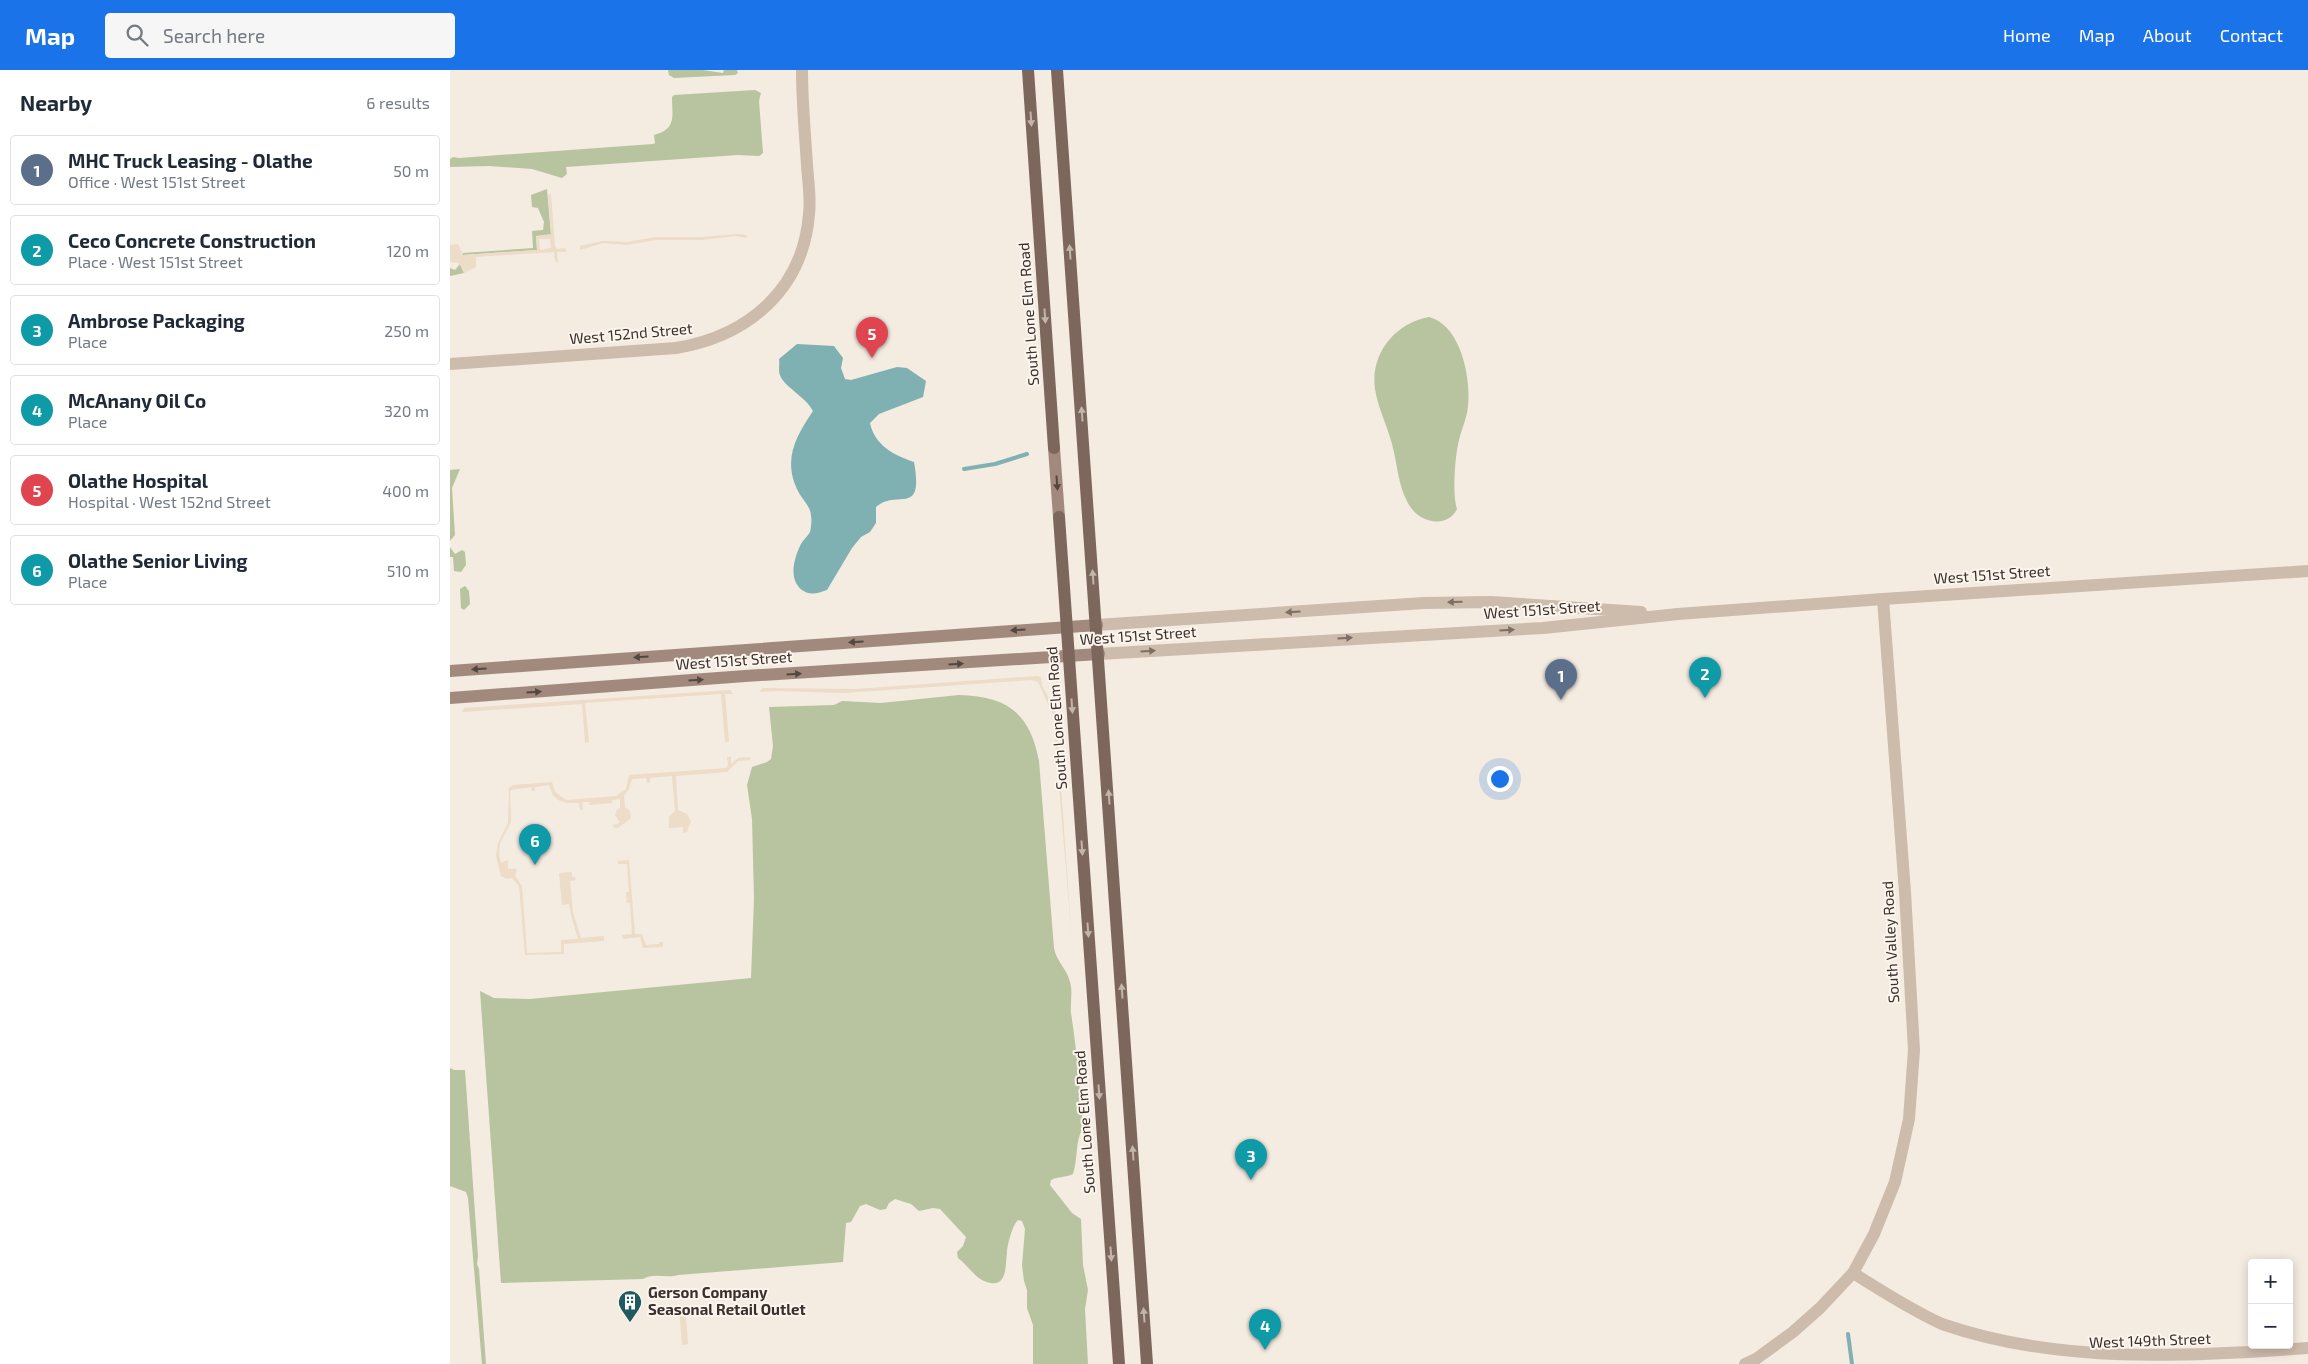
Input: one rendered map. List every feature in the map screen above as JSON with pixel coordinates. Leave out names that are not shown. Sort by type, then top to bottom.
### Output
[{"type":"main road","name":"South Lone Elm Road","points":[[1028,70],[1119,1364]]},
{"type":"main road","points":[[1058,70],[1147,1364]]},
{"type":"main road","name":"West 151st Street","points":[[450,671],[1097,625]]},
{"type":"main road","name":"West 151st Street","points":[[450,698],[735,677],[1099,654]]},
{"type":"street","name":"West 152nd Street","points":[[450,364],[676,348],[708,342],[724,336],[754,317],[768,305],[788,280],[802,250],[807,230],[809,195],[802,70]]},
{"type":"street","name":"West 151st Street","points":[[1099,654],[1543,628],[1678,614],[2308,571]]},
{"type":"street","name":"South Valley Road","points":[[1853,1273],[1874,1234],[1895,1182],[1909,1119],[1914,1050],[1905,892],[1883,599]]},
{"type":"street","name":"West 151st Street","points":[[1097,625],[1462,602],[1491,602],[1678,614]]},
{"type":"street","name":"West 149th Street","points":[[1853,1273],[1912,1309],[1943,1325],[1994,1344],[2048,1356],[2115,1360],[2308,1348]]},
{"type":"street","points":[[1745,1364],[1756,1359],[1793,1332],[1820,1308],[1853,1273]]},
{"type":"green space","points":[[668,70],[703,70],[723,73],[724,70],[737,70],[738,73],[735,75],[674,78],[669,75]]},
{"type":"green space","points":[[755,90],[761,93],[759,101],[763,153],[759,156],[738,155],[566,167],[567,174],[562,178],[532,169],[489,166],[450,167],[450,159],[453,157],[653,144],[655,143],[654,135],[667,129],[672,121],[672,97],[674,95]]},
{"type":"green space","points":[[547,189],[551,235],[536,236],[537,250],[462,255],[463,253],[533,248],[532,231],[543,230],[544,222],[538,208],[532,207],[531,195]]},
{"type":"green space","points":[[460,264],[464,273],[450,276],[450,268],[455,270]]},
{"type":"green space","points":[[1429,317],[1440,322],[1449,330],[1456,341],[1462,354],[1468,381],[1466,419],[1459,440],[1455,465],[1454,485],[1457,509],[1448,519],[1441,521],[1422,518],[1416,514],[1407,502],[1399,478],[1392,444],[1376,396],[1374,376],[1381,352],[1387,342],[1406,326],[1417,320]]},
{"type":"green space","points":[[460,469],[452,488],[455,535],[450,541],[450,470]]},
{"type":"green space","points":[[450,547],[455,554],[462,550],[465,552],[466,565],[461,572],[454,571],[453,557],[450,557]]},
{"type":"green space","points":[[465,586],[469,591],[470,604],[464,610],[461,608],[460,589]]},
{"type":"green space","points":[[959,695],[990,699],[1014,710],[1029,731],[1035,744],[1039,761],[1054,948],[1069,977],[1071,986],[1071,1013],[1077,1056],[1083,1128],[1080,1133],[1073,1174],[1051,1180],[1050,1185],[1072,1213],[1081,1219],[1083,1265],[1088,1290],[1085,1309],[1088,1364],[1033,1364],[1033,1325],[1027,1308],[1027,1290],[1022,1265],[1025,1229],[1022,1221],[1018,1220],[1016,1222],[1011,1235],[1007,1249],[1004,1276],[997,1283],[992,1283],[980,1279],[958,1258],[957,1252],[963,1246],[966,1237],[940,1209],[933,1208],[919,1211],[911,1204],[895,1199],[889,1203],[886,1209],[880,1210],[866,1204],[860,1206],[851,1222],[846,1223],[843,1262],[674,1276],[651,1276],[643,1279],[501,1283],[480,991],[494,998],[530,999],[751,978],[754,898],[752,819],[747,785],[752,767],[771,759],[773,746],[769,707],[834,705],[842,701],[881,703]]},
{"type":"green space","points":[[450,1068],[465,1070],[477,1264],[479,1269],[486,1364],[482,1364],[468,1198],[466,1192],[450,1186]]},
{"type":"shaded area","points":[[551,194],[555,246],[557,249],[565,248],[566,250],[566,252],[557,252],[558,263],[555,261],[554,252],[476,257],[476,267],[464,273],[459,263],[450,262],[450,245],[458,244],[463,255],[537,250],[536,236],[551,234],[548,195]],"holes":[[[539,239],[550,239],[551,248],[540,250]]]},
{"type":"shaded area","points":[[747,235],[746,238],[736,236],[701,240],[656,240],[626,245],[603,243],[580,250],[580,246],[603,241],[627,242],[656,237],[702,237]]},
{"type":"shaded area","points":[[1041,677],[1042,686],[1053,705],[1056,716],[1072,941],[1053,715],[1038,682],[1032,680],[844,693],[759,692],[763,688],[855,689]]},
{"type":"shaded area","points":[[730,690],[733,694],[725,694],[729,742],[725,742],[721,694],[585,703],[589,742],[585,743],[582,704],[462,712],[464,708]]},
{"type":"shaded area","points":[[727,757],[731,757],[731,764],[738,758],[750,757],[750,760],[738,761],[727,772],[676,776],[678,810],[687,814],[691,821],[687,832],[683,833],[683,827],[669,828],[669,817],[675,811],[672,776],[650,778],[650,782],[647,783],[646,778],[632,779],[629,789],[624,796],[625,807],[630,811],[631,818],[618,828],[614,828],[613,825],[620,823],[615,815],[620,808],[620,799],[612,800],[612,803],[590,805],[589,802],[582,802],[583,810],[580,810],[579,803],[567,803],[558,800],[553,795],[549,785],[535,787],[535,791],[532,791],[531,787],[510,790],[511,822],[500,843],[499,855],[501,863],[508,860],[508,869],[517,869],[515,876],[522,886],[527,953],[561,952],[561,940],[578,939],[569,904],[562,905],[559,873],[572,872],[572,877],[575,877],[576,880],[570,881],[573,912],[581,938],[604,936],[604,941],[564,944],[564,954],[525,955],[519,886],[512,878],[507,879],[501,876],[496,856],[498,843],[508,823],[509,788],[513,785],[552,782],[555,792],[566,800],[616,796],[626,789],[629,775],[726,768],[728,765]]},
{"type":"shaded area","points":[[629,860],[635,934],[642,934],[646,945],[663,942],[663,947],[643,948],[640,937],[623,939],[622,935],[632,934],[630,903],[627,903],[626,900],[630,899],[626,898],[626,892],[629,892],[627,864],[618,864],[618,861]]},
{"type":"shaded area","points":[[679,1305],[685,1305],[688,1344],[682,1345]]},
{"type":"water","points":[[797,344],[834,346],[843,358],[841,368],[845,379],[851,380],[897,367],[907,368],[926,381],[923,397],[879,414],[870,423],[876,438],[881,444],[893,453],[914,462],[916,479],[915,490],[912,496],[884,502],[876,507],[876,523],[870,532],[861,537],[852,548],[827,590],[814,593],[802,590],[795,580],[796,556],[801,544],[810,532],[811,513],[799,493],[791,470],[791,460],[796,440],[813,411],[785,383],[779,371],[779,359]]},
{"type":"waterway","points":[[964,469],[995,464],[1027,454]]},
{"type":"waterway","points":[[1848,1334],[1852,1364]]},
{"type":"place","name":"Olathe Hospital","points":[[872,358]]},
{"type":"place","name":"Ceco Concrete Construction","points":[[1705,698]]},
{"type":"place","name":"MHC Truck Leasing - Olathe","points":[[1561,700]]},
{"type":"place","name":"Olathe Senior Living","points":[[535,865]]},
{"type":"place","name":"Ambrose Packaging","points":[[1251,1180]]},
{"type":"place","name":"Gerson Company Seasonal Retail Outlet","points":[[630,1323]]},
{"type":"place","name":"McAnany Oil Co","points":[[1265,1350]]}]
